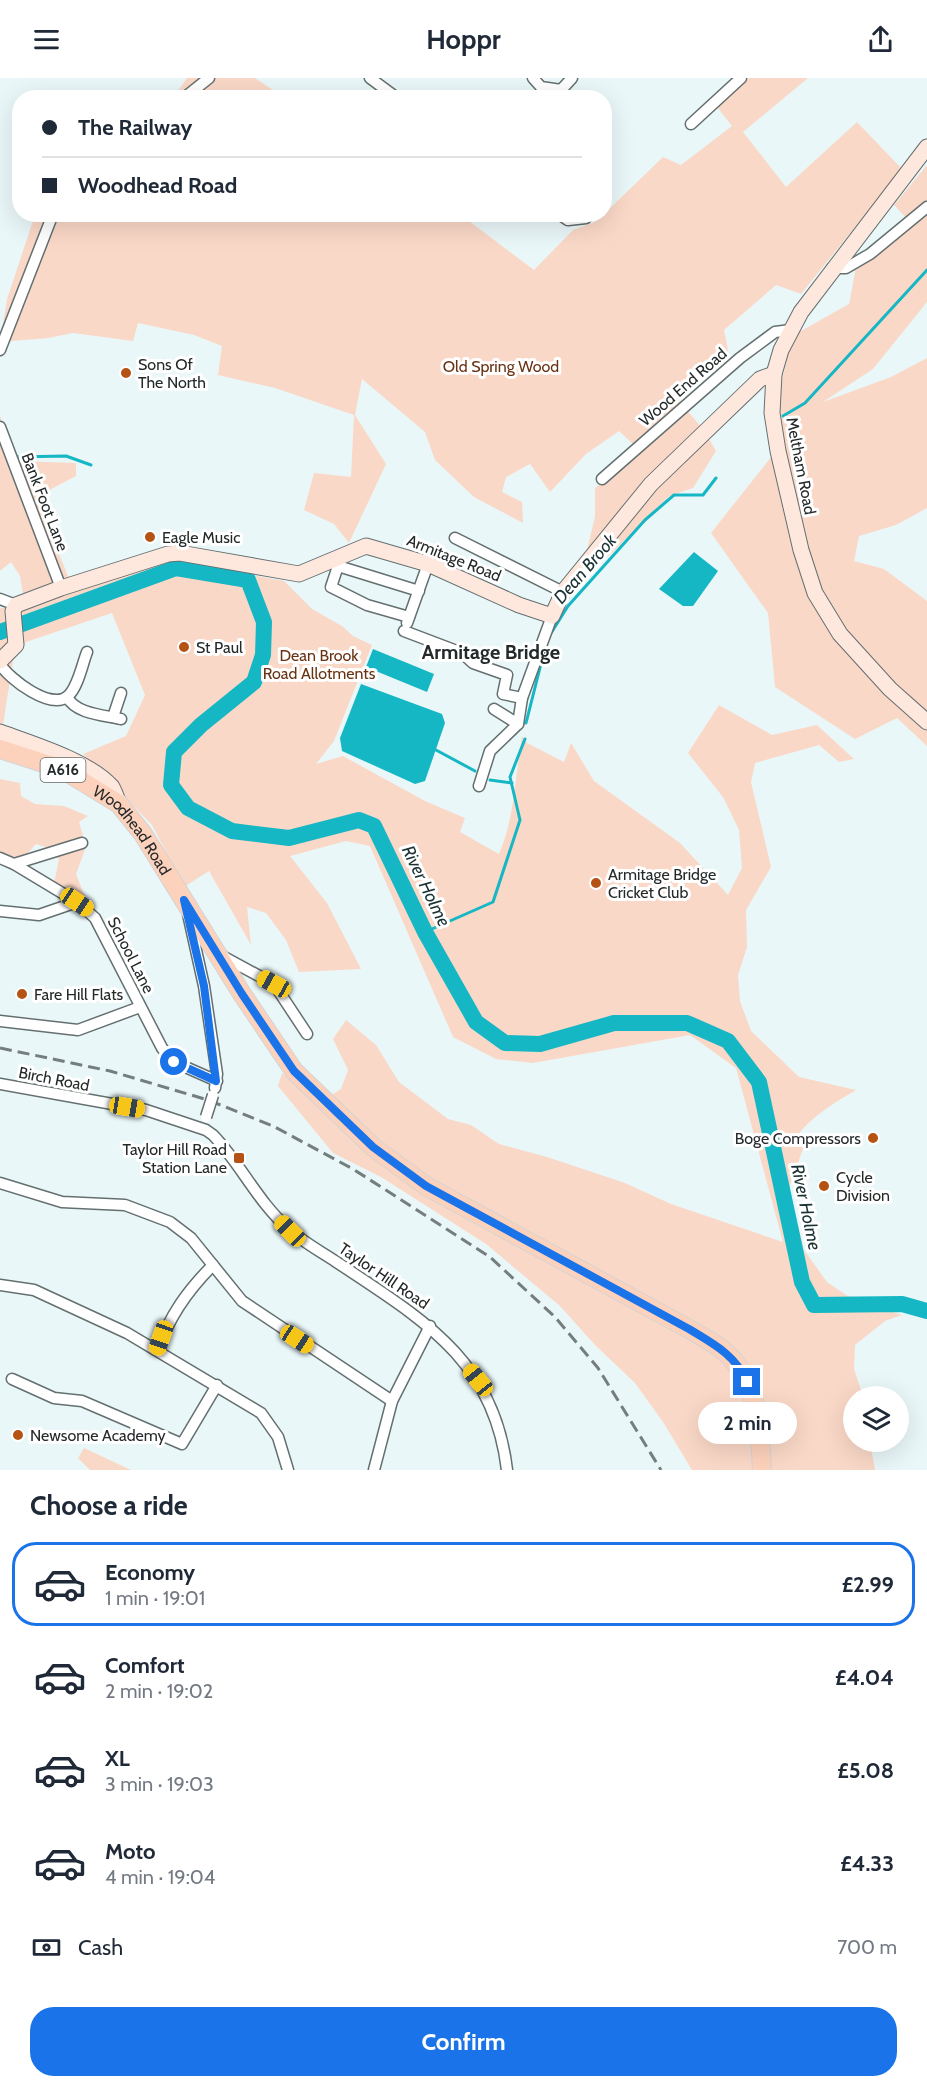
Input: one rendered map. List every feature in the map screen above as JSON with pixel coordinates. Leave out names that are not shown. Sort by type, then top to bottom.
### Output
[{"type":"main road","name":"Meltham Road","points":[[927,147],[832,268],[791,330],[774,374],[772,413],[778,452],[801,550],[815,593],[840,634],[890,689],[927,722]]},
{"type":"main road","points":[[552,616],[563,592],[651,484],[759,379],[774,374]]},
{"type":"main road","name":"Armitage Road","points":[[15,611],[61,588],[168,554],[180,553],[299,574],[337,562],[366,546],[429,564],[519,605],[552,616]]},
{"type":"main road","points":[[0,663],[13,650],[16,638],[15,611]]},
{"type":"main road","points":[[0,732],[52,751],[83,766],[112,788],[119,804]]},
{"type":"main road","name":"Woodhead Road","points":[[0,749],[62,769],[119,804],[143,834],[184,900]]},
{"type":"main road","name":"A616","points":[[184,900],[294,1071],[373,1147],[426,1186],[689,1329],[725,1351],[742,1370],[751,1393],[760,1425],[762,1470]]},
{"type":"street","points":[[194,90],[209,78]]},
{"type":"street","points":[[370,78],[386,90]]},
{"type":"street","points":[[533,78],[541,87],[561,90],[572,78]]},
{"type":"street","points":[[691,124],[741,78]]},
{"type":"street","points":[[832,268],[846,268],[870,254],[927,207]]},
{"type":"street","points":[[0,350],[50,222]]},
{"type":"street","name":"Wood End Road","points":[[602,479],[740,358],[775,332],[791,330]]},
{"type":"street","name":"Bank Foot Lane","points":[[0,427],[61,588]]},
{"type":"street","points":[[455,538],[563,592]]},
{"type":"street","points":[[409,617],[367,605],[331,587],[337,562],[419,591]]},
{"type":"street","points":[[429,564],[403,633],[462,653],[473,663],[507,675],[503,694],[522,698]]},
{"type":"street","points":[[0,599],[15,611]]},
{"type":"street","points":[[479,786],[490,751],[518,724],[522,698],[552,616]]},
{"type":"street","points":[[0,663],[6,674],[39,696],[57,701],[67,697],[73,689],[87,652]]},
{"type":"street","points":[[67,697],[71,705],[81,710],[117,718],[120,693]]},
{"type":"street","points":[[494,709],[518,724]]},
{"type":"street","points":[[14,864],[82,843]]},
{"type":"street","name":"School Lane","points":[[0,858],[77,902],[95,918],[162,1048],[174,1062],[216,1081]]},
{"type":"street","points":[[184,900],[204,986],[216,1081],[206,1117],[206,1130]]},
{"type":"street","points":[[0,911],[39,915],[77,902]]},
{"type":"street","points":[[217,953],[274,984],[307,1034]]},
{"type":"street","points":[[0,1021],[78,1030],[140,1007]]},
{"type":"street","name":"Birch Road","points":[[0,1084],[146,1110],[206,1130]]},
{"type":"street","name":"Taylor Hill Road","points":[[206,1130],[218,1140],[264,1205],[290,1231],[430,1326],[478,1380],[495,1415],[504,1445],[507,1470]]},
{"type":"street","points":[[0,1183],[62,1202],[125,1205],[170,1222],[191,1238],[242,1301],[392,1401]]},
{"type":"street","points":[[158,1350],[165,1327],[190,1288],[213,1265]]},
{"type":"street","points":[[0,1285],[34,1290],[158,1350],[261,1413],[278,1437],[288,1470]]},
{"type":"street","points":[[374,1470],[392,1401],[430,1326]]},
{"type":"street","points":[[12,1379],[54,1398],[82,1401],[182,1444],[217,1385]]},
{"type":"green space","points":[[187,78],[255,78],[273,90],[179,90]]},
{"type":"green space","name":"Old Spring Wood","points":[[749,78],[808,78],[743,132],[786,187],[857,122],[902,169],[801,294],[776,285],[724,330],[729,355],[678,400],[704,430],[716,451],[693,488],[669,496],[609,556],[586,554],[595,517],[595,488],[632,458],[636,447],[619,431],[586,454],[550,492],[530,464],[506,477],[502,492],[522,502],[523,523],[474,497],[435,460],[425,432],[362,379],[355,415],[386,464],[349,543],[334,524],[304,510],[314,473],[351,477],[354,415],[275,388],[218,375],[222,346],[194,335],[138,323],[133,341],[73,333],[48,338],[0,342],[7,299],[33,222],[470,222],[534,270],[573,230],[595,222],[612,222],[612,206],[663,157],[681,165],[732,126],[717,107]]},
{"type":"green space","points":[[927,165],[927,302],[873,369],[823,402],[891,377],[927,358],[927,508],[896,525],[859,536],[854,561],[884,569],[927,601],[927,746],[897,718],[855,739],[775,687],[768,613],[711,533],[783,442],[777,403],[792,336],[849,304],[856,267],[912,224],[894,205]]},
{"type":"green space","name":"Dean Brook Road Allotments","points":[[0,416],[18,461],[76,463],[76,476],[36,497],[68,576],[80,590],[170,560],[284,581],[312,609],[342,626],[353,636],[372,645],[334,741],[316,764],[343,756],[425,801],[465,818],[460,832],[499,854],[511,811],[522,736],[527,743],[564,762],[571,743],[594,781],[680,843],[728,895],[742,868],[739,830],[723,797],[688,753],[719,705],[772,735],[817,725],[854,759],[839,762],[819,745],[755,763],[751,782],[771,867],[746,910],[747,947],[738,975],[740,1001],[751,1031],[799,1077],[856,1090],[816,1116],[797,1136],[803,1149],[789,1188],[804,1250],[827,1282],[846,1295],[902,1315],[885,1321],[855,1345],[854,1369],[860,1386],[843,1386],[843,1452],[872,1452],[875,1470],[692,1470],[663,1422],[635,1383],[595,1345],[560,1306],[486,1244],[381,1177],[333,1153],[278,1086],[282,1073],[304,1093],[330,1096],[341,1089],[348,1070],[333,1039],[346,1020],[376,1045],[399,1082],[448,1119],[471,1125],[499,1144],[625,1183],[671,1204],[783,1242],[736,1068],[690,1035],[533,1063],[496,1059],[453,1037],[370,846],[346,841],[290,856],[327,903],[361,969],[299,972],[286,940],[266,913],[247,907],[251,945],[209,871],[184,887],[152,825],[83,754],[126,736],[145,695],[112,613],[26,642],[13,661],[3,725],[0,727],[0,608],[25,608],[20,576],[11,562],[0,571]]},
{"type":"green space","points":[[0,779],[20,783],[21,796],[35,804],[64,806],[88,816],[79,822],[86,847],[76,874],[85,897],[79,901],[54,883],[59,859],[45,847],[36,844],[22,859],[0,852]]},
{"type":"green space","points":[[84,1448],[131,1470],[90,1470],[78,1458]]},
{"type":"water","points":[[694,552],[718,571],[693,606],[683,606],[659,589]]},
{"type":"water","points":[[373,649],[434,674],[427,692],[366,667]]},
{"type":"water","points":[[361,684],[442,714],[445,723],[425,781],[415,784],[342,751],[340,738]]},
{"type":"waterway","name":"Dean Brook","points":[[783,416],[805,403],[927,270]]},
{"type":"waterway","points":[[14,457],[66,456],[91,465]]},
{"type":"waterway","name":"Dean Brook","points":[[548,638],[568,606],[645,520],[674,495],[703,495],[716,478]]},
{"type":"waterway","name":"River Holme","points":[[0,632],[176,568],[248,580],[264,622],[263,655],[254,682],[201,725],[174,752],[171,785],[188,808],[232,831],[289,838],[359,820],[374,826],[425,932],[476,1022],[505,1043],[540,1044],[614,1023],[687,1023],[728,1041],[759,1082],[802,1282],[814,1305],[902,1304],[927,1311]]},
{"type":"waterway","name":"Dean Brook","points":[[526,723],[544,652]]},
{"type":"waterway","name":"Dean Brook","points":[[425,932],[493,902],[520,820],[510,777],[525,739]]},
{"type":"waterway","points":[[436,750],[475,771]]},
{"type":"waterway","points":[[490,780],[512,783]]},
{"type":"railway","points":[[0,1048],[110,1071],[208,1100],[273,1126],[353,1169],[490,1257],[555,1317],[598,1368],[661,1470]]},
{"type":"place","name":"Sons Of The North","points":[[126,373]]},
{"type":"place","name":"Eagle Music","points":[[150,537]]},
{"type":"place","name":"St Paul","points":[[184,647]]},
{"type":"place","name":"Armitage Bridge Cricket Club","points":[[596,883]]},
{"type":"place","name":"Fare Hill Flats","points":[[22,994]]},
{"type":"place","name":"Boge Compressors","points":[[873,1138]]},
{"type":"place","name":"Taylor Hill Road Station Lane","points":[[239,1158]]},
{"type":"place","name":"Cycle Division","points":[[824,1186]]},
{"type":"place","name":"Newsome Academy","points":[[18,1435]]},
{"type":"district","name":"Armitage Bridge","points":[[491,652]]},
{"type":"route","points":[[174,1062],[216,1081],[217,1074],[210,1042],[204,986],[184,900],[242,994],[294,1071],[373,1147],[426,1186],[689,1329],[725,1351],[742,1370],[747,1382]]}]
